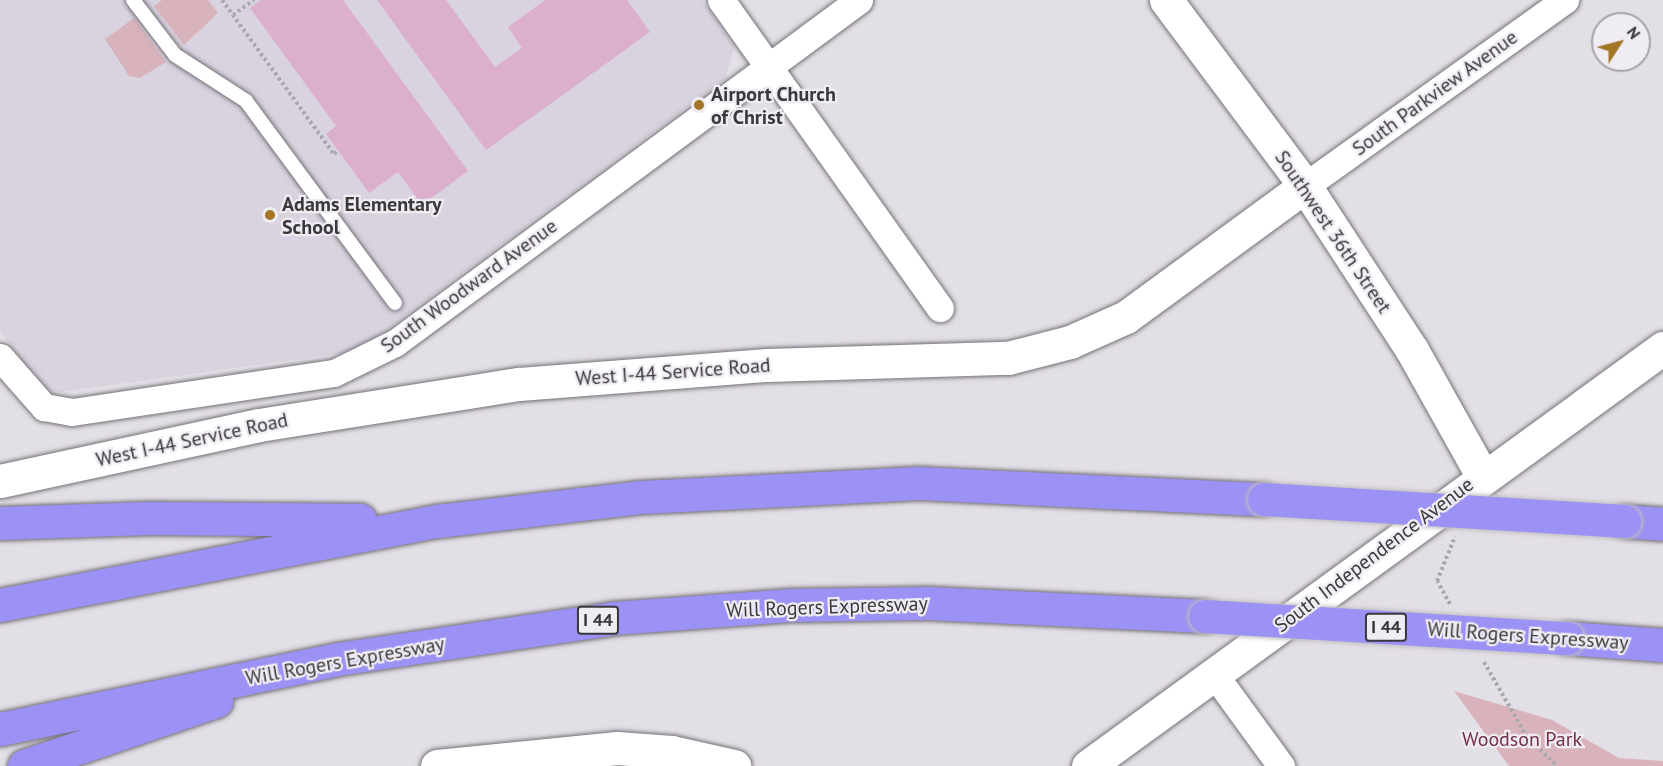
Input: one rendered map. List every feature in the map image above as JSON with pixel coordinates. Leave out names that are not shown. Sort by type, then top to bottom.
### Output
[{"type":"highway","points":[[0,605],[437,521],[642,497],[919,483],[1264,499],[1663,524]]},
{"type":"highway","points":[[0,523],[148,518],[437,521]]},
{"type":"highway","name":"Will Rogers Expressway","points":[[0,729],[337,659],[614,618],[793,605],[1048,605],[1663,645]]},
{"type":"highway","points":[[24,766],[337,659]]},
{"type":"street","points":[[721,0],[940,308]]},
{"type":"street","name":"South Woodward Avenue","points":[[0,357],[22,388],[44,407],[72,412],[334,373],[395,344],[859,0]]},
{"type":"street","name":"Southwest 36th Street","points":[[1166,0],[1305,186],[1412,350],[1482,475]]},
{"type":"street","name":"South Parkview Avenue","points":[[1305,186],[1565,0]]},
{"type":"street","name":"West I-44 Service Road","points":[[0,481],[259,425],[519,384],[767,365],[1008,358],[1070,342],[1125,317],[1305,186]]},
{"type":"street","name":"South Independence Avenue","points":[[1088,766],[1482,475],[1663,348]]},
{"type":"street","points":[[1214,674],[1281,766]]},
{"type":"street","points":[[437,766],[617,748],[672,752],[734,766]]},
{"type":"lane","points":[[133,0],[175,55],[246,101],[395,303]]},
{"type":"path","points":[[222,0],[334,154],[338,151]]},
{"type":"path","points":[[233,15],[254,0]]},
{"type":"shaded area","name":"Adams Elementary School","points":[[0,0],[702,0],[734,47],[725,79],[357,351],[54,393],[38,383],[0,331]]},
{"type":"green space","points":[[162,0],[208,0],[218,13],[184,45],[154,6]]},
{"type":"green space","points":[[134,18],[166,62],[140,78],[129,76],[105,39]]},
{"type":"green space","name":"Woodson Park","points":[[1454,691],[1552,720],[1619,758],[1663,761],[1663,766],[1509,766]]},
{"type":"building","points":[[261,0],[343,0],[468,171],[422,205],[398,172],[369,193],[326,134],[336,126],[250,8]]},
{"type":"building","points":[[377,0],[446,0],[495,67],[522,48],[508,27],[545,0],[627,0],[650,32],[486,150]]},
{"type":"place","name":"Airport Church of Christ","points":[[699,105]]},
{"type":"place","name":"Adams Elementary School","points":[[270,215]]}]
